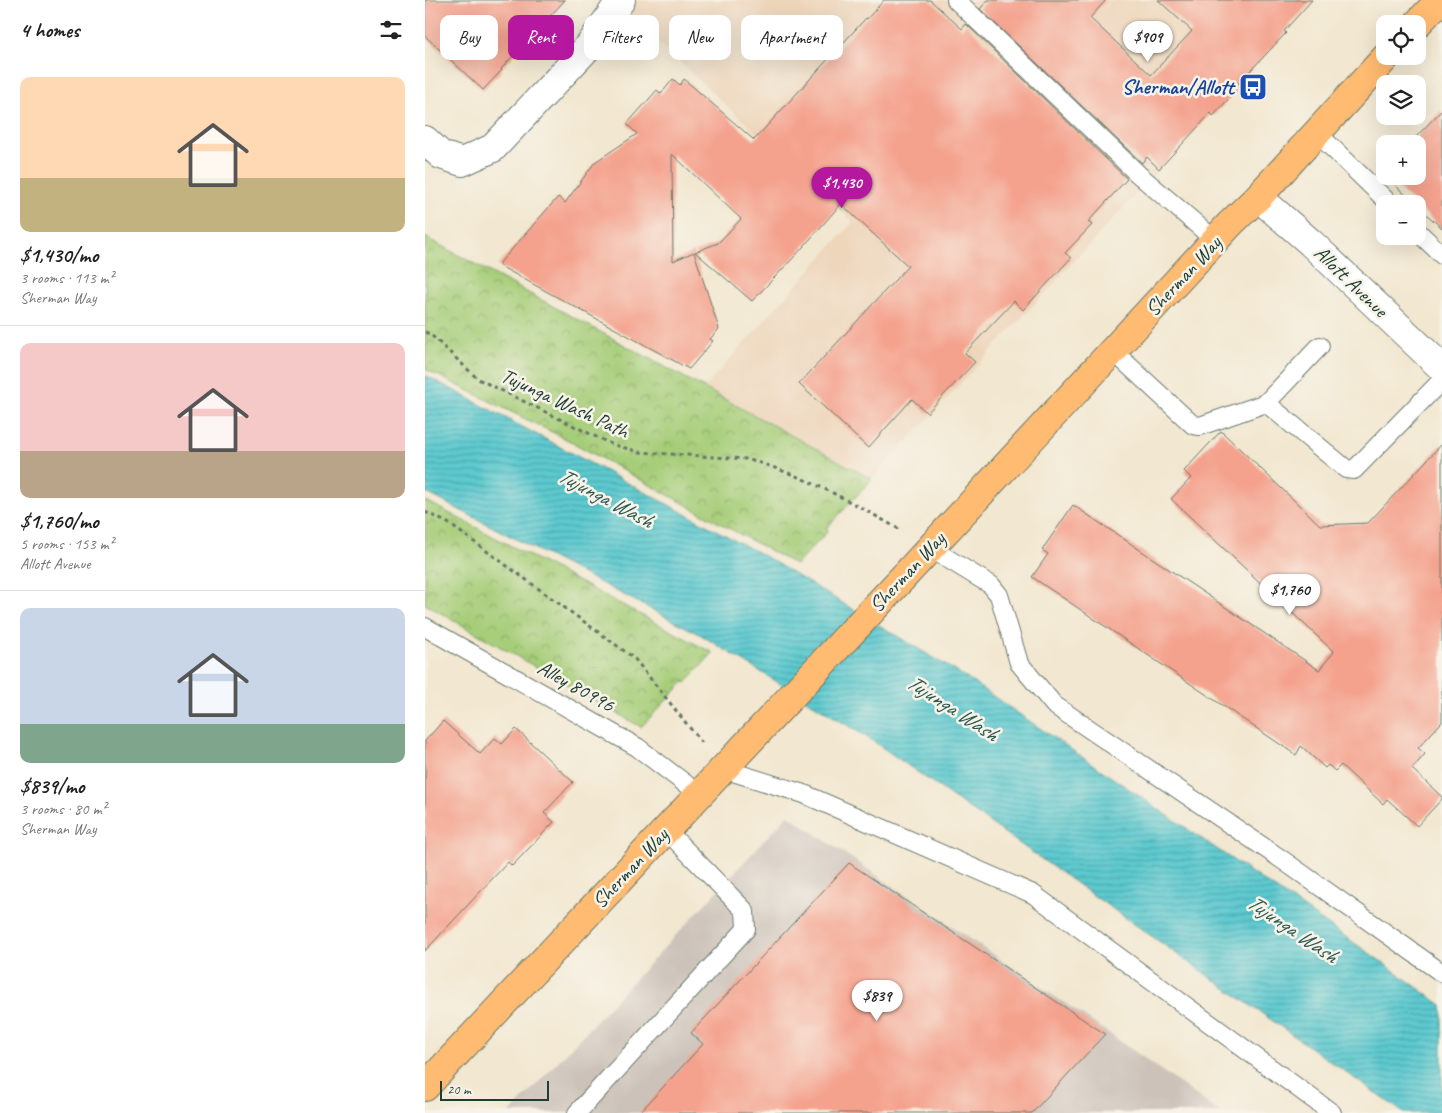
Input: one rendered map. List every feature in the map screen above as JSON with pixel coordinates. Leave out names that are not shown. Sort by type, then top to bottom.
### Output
[{"type":"main road","points":[[1426,15],[1440,0]]},
{"type":"main road","name":"Sherman Way","points":[[425,1087],[908,572],[1230,224],[1258,197],[1379,65]]},
{"type":"street","points":[[425,140],[441,155],[462,162],[493,148],[590,45],[621,0]]},
{"type":"street","name":"Allott Avenue","points":[[1258,197],[1318,249],[1442,368]]},
{"type":"lane","points":[[956,0],[1139,174],[1216,240]]},
{"type":"lane","points":[[1317,133],[1380,195]]},
{"type":"lane","points":[[1426,240],[1442,255]]},
{"type":"lane","points":[[1113,351],[1193,425],[1200,426],[1266,403],[1320,346]]},
{"type":"lane","points":[[1266,403],[1346,469],[1355,470],[1442,380]]},
{"type":"lane","points":[[930,548],[991,585],[999,595],[1019,663],[1054,705],[1284,861],[1442,973]]},
{"type":"lane","name":"Alley 80996","points":[[425,627],[637,747],[699,794]]},
{"type":"lane","points":[[723,768],[804,794],[1033,894],[1332,1113]]},
{"type":"lane","points":[[577,1113],[746,929],[745,911],[665,830]]},
{"type":"path","name":"Tujunga Wash Path","points":[[425,332],[478,379],[611,444],[639,452],[746,459],[759,463],[811,482],[853,503],[930,548]]},
{"type":"path","points":[[425,512],[448,523],[634,658],[723,768]]},
{"type":"shaded area","points":[[637,0],[1316,0],[872,479],[704,388],[853,222],[677,60],[731,60],[731,15],[669,15],[669,53],[659,43],[659,15],[628,15],[625,12]]},
{"type":"shaded area","points":[[788,815],[1110,1034],[1221,1113],[510,1113]]},
{"type":"green space","points":[[425,237],[872,479],[796,565],[568,440],[425,369]]},
{"type":"green space","points":[[425,501],[713,653],[686,683],[684,682],[641,727],[425,604]]},
{"type":"water","name":"Tujunga Wash","points":[[425,375],[761,554],[962,675],[1372,955],[1442,1005],[1442,1113],[1404,1113],[873,741],[701,635],[425,492]]},
{"type":"building","points":[[425,0],[565,0],[551,15],[508,15],[509,60],[483,90],[451,60],[498,60],[498,15],[440,15],[440,50],[425,36]]},
{"type":"building","points":[[884,0],[930,0],[962,29],[966,24],[1127,179],[1088,222],[1092,225],[1065,253],[1071,258],[1023,310],[1014,301],[965,353],[975,362],[927,413],[912,399],[868,448],[799,384],[908,266],[841,204],[752,301],[695,252],[718,243],[741,219],[672,154],[673,261],[694,252],[719,329],[710,339],[713,341],[689,369],[498,265],[558,197],[565,203],[595,162],[637,134],[627,124],[657,90],[661,94],[673,79],[680,85],[684,79],[754,140],[827,60],[843,60],[843,43]]},
{"type":"building","points":[[988,0],[1106,0],[1090,18],[1151,75],[1192,31],[1158,0],[1312,0],[1284,31],[1286,33],[1233,89],[1236,91],[1213,116],[1211,113],[1159,169],[1147,157],[1142,163],[980,9]]},
{"type":"building","points":[[1442,110],[1442,228],[1426,214],[1426,195],[1406,195],[1395,185],[1426,185],[1426,135],[1418,135]]},
{"type":"building","points":[[1221,431],[1320,525],[1368,523],[1442,444],[1442,722],[1418,748],[1425,754],[1412,769],[1442,799],[1417,826],[1387,799],[1383,804],[1341,765],[1335,771],[1328,765],[1325,768],[1301,746],[1296,755],[1032,577],[1048,554],[1042,550],[1073,505],[1319,670],[1334,652],[1171,499],[1191,478],[1184,471]]},
{"type":"building","points":[[443,721],[480,754],[495,738],[502,744],[516,729],[573,782],[544,813],[554,822],[512,866],[508,862],[425,951],[425,741]]},
{"type":"building","points":[[849,863],[1105,1034],[1032,1113],[639,1113],[703,1044],[691,1033]]},
{"type":"place","name":"Sherman/Allott","points":[[1253,87]]}]
